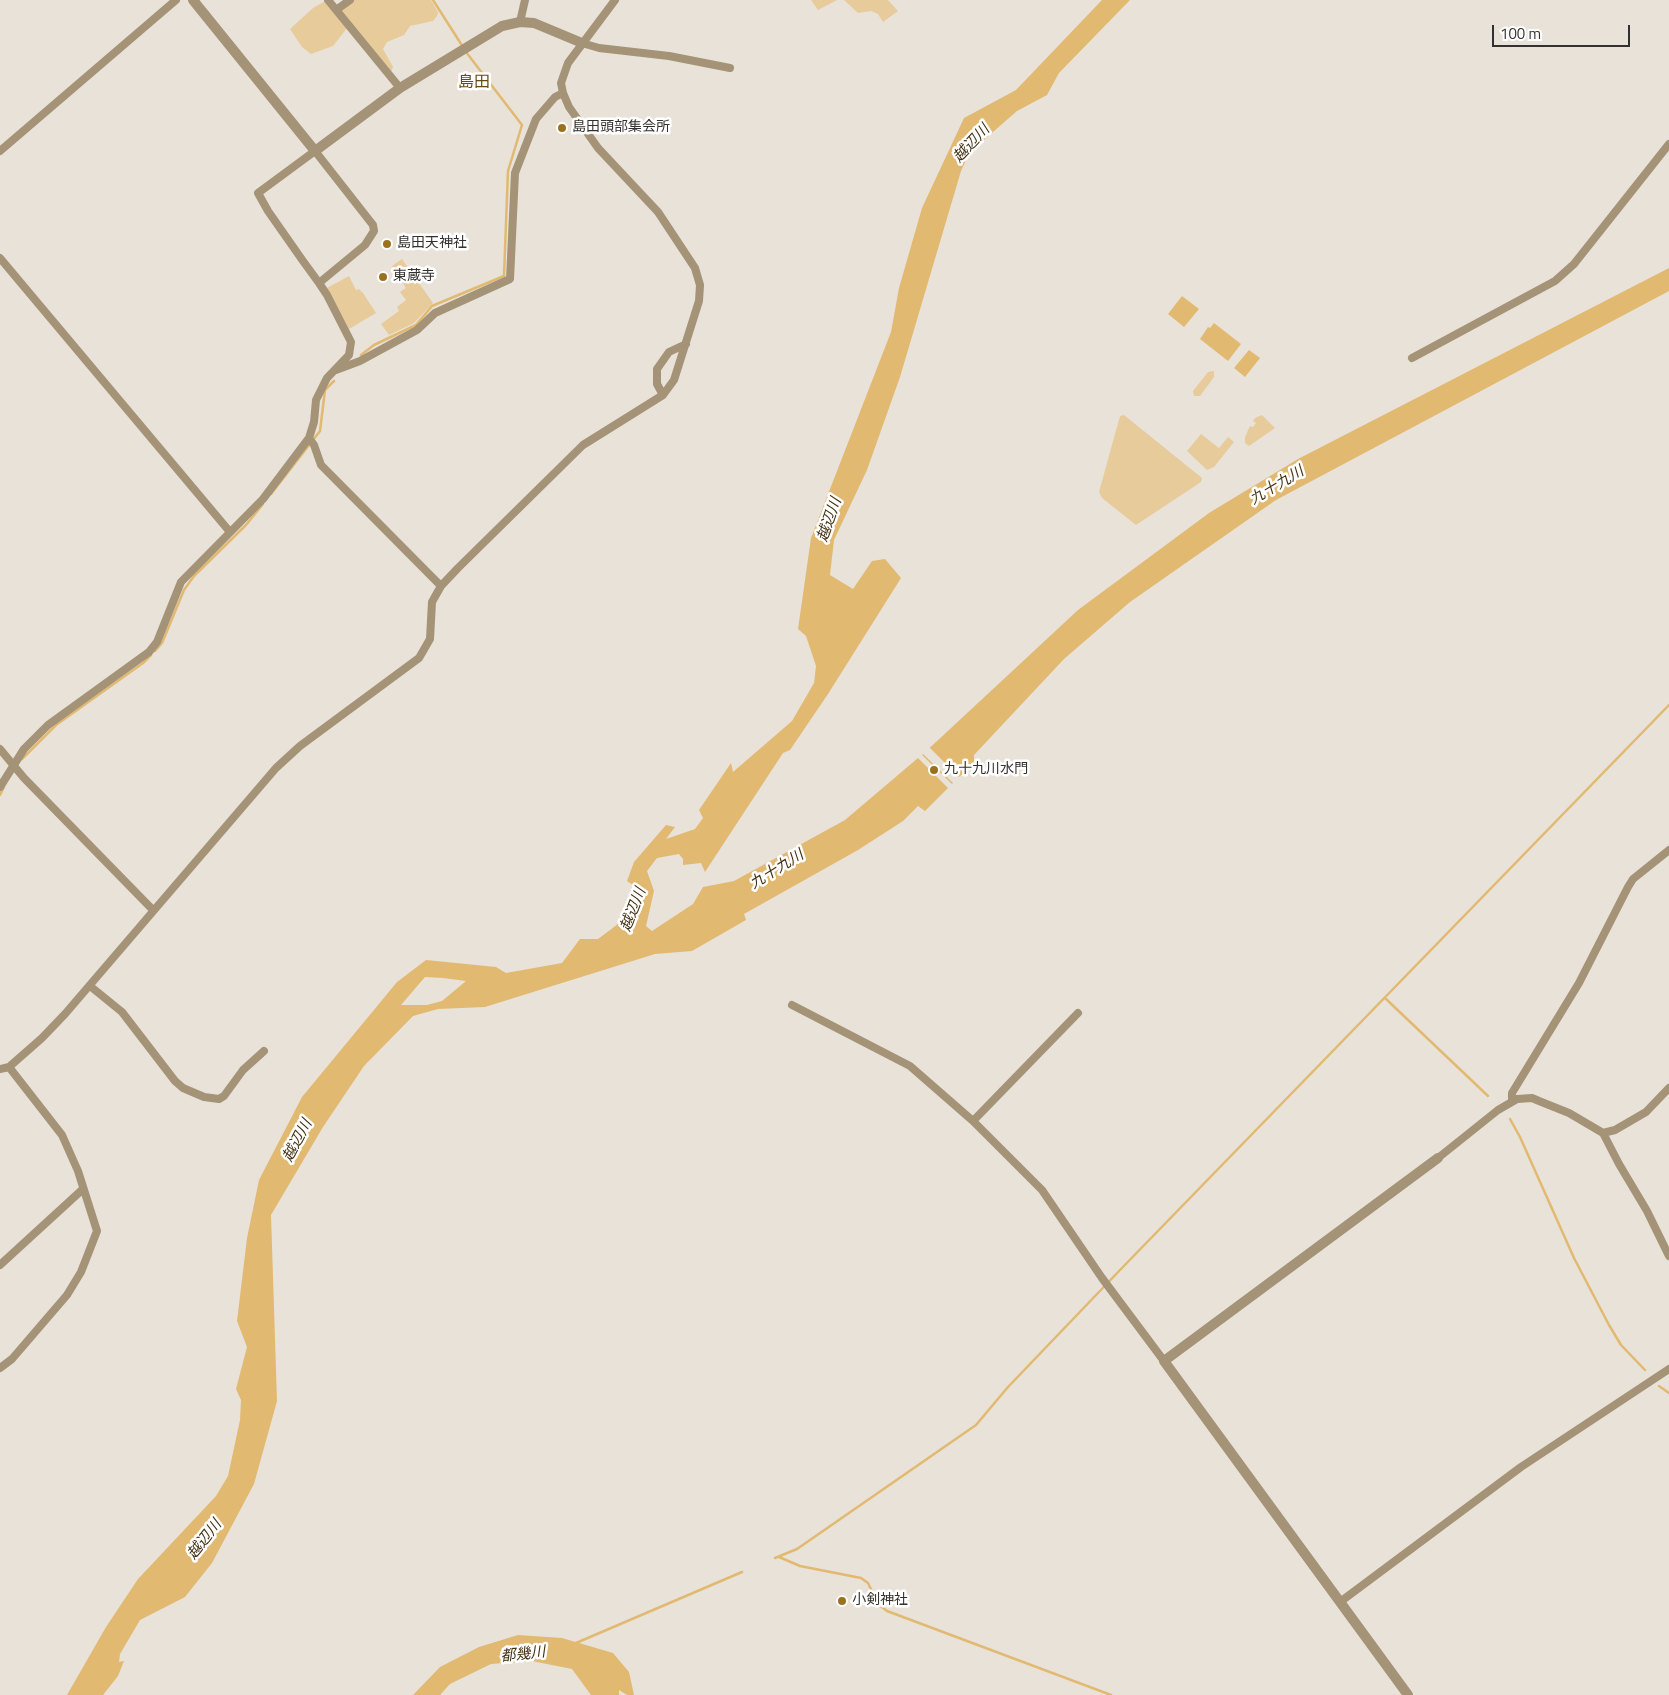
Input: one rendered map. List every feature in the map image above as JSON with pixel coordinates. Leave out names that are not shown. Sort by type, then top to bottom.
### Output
[{"type":"street","points":[[0,151],[176,0]]},
{"type":"street","points":[[193,0],[373,226],[374,231],[365,245],[319,283]]},
{"type":"street","points":[[328,0],[400,88]]},
{"type":"street","points":[[336,10],[350,0]]},
{"type":"street","points":[[520,22],[525,0]]},
{"type":"street","points":[[0,1069],[9,1067],[42,1038],[90,986],[152,909],[276,768],[300,746],[420,658],[430,639],[432,602],[441,586],[583,445],[663,395],[674,380],[699,301],[700,285],[690,258],[658,212],[598,148],[569,107],[561,83],[564,73],[582,43],[615,0]]},
{"type":"street","points":[[0,787],[15,767],[24,749],[48,725],[149,652],[157,642],[181,582],[263,499],[309,438],[314,422],[316,400],[328,378],[349,355],[351,342],[327,295],[268,211],[258,193],[400,88],[502,26],[520,22],[534,23],[599,48],[669,56],[730,68]]},
{"type":"street","points":[[336,370],[360,361],[417,330],[435,313],[510,279],[515,173],[536,119],[555,97],[563,93]]},
{"type":"street","points":[[1412,358],[1555,281],[1574,264],[1669,144]]},
{"type":"street","points":[[0,258],[230,532]]},
{"type":"street","points":[[663,395],[657,384],[657,369],[669,352],[686,344]]},
{"type":"street","points":[[309,438],[322,465],[441,586]]},
{"type":"street","points":[[0,749],[15,767],[152,909]]},
{"type":"street","points":[[1512,1101],[1512,1093],[1579,983],[1633,879],[1669,850]]},
{"type":"street","points":[[90,986],[122,1012],[183,1088],[204,1097],[219,1099],[224,1096],[243,1070],[264,1051]]},
{"type":"street","points":[[792,1005],[910,1066],[973,1121],[1042,1190],[1102,1278],[1408,1695]]},
{"type":"street","points":[[973,1121],[1078,1013]]},
{"type":"street","points":[[0,1368],[12,1359],[67,1295],[81,1272],[97,1231],[78,1171],[62,1135],[9,1067]]},
{"type":"street","points":[[1603,1133],[1615,1130],[1646,1112],[1669,1088]]},
{"type":"street","points":[[1164,1361],[1512,1101],[1524,1098],[1539,1101],[1569,1112],[1603,1133],[1669,1256]]},
{"type":"street","points":[[0,1265],[83,1189]]},
{"type":"street","points":[[1340,1602],[1521,1467],[1669,1368]]},
{"type":"shaded area","points":[[355,0],[431,0],[438,12],[433,21],[410,26],[404,35],[387,42],[383,49],[393,67],[391,72],[370,55],[371,46],[347,28],[333,46],[311,54],[302,47],[290,29],[313,8],[325,1],[331,7],[347,5]]},
{"type":"shaded area","points":[[811,0],[837,0],[818,10]]},
{"type":"shaded area","points":[[844,0],[888,0],[898,11],[883,22],[878,14],[871,11],[858,13]]},
{"type":"shaded area","points":[[402,259],[433,303],[414,323],[389,335],[381,324],[399,311],[397,307],[406,300],[400,292],[406,288],[392,266]]},
{"type":"shaded area","points":[[349,276],[356,290],[359,289],[363,293],[376,313],[349,329],[327,288]]},
{"type":"shaded area","points":[[1214,371],[1214,377],[1200,396],[1194,396],[1193,391],[1208,372]]},
{"type":"shaded area","points":[[1124,415],[1202,478],[1201,482],[1136,525],[1102,498],[1099,492],[1120,416]]},
{"type":"shaded area","points":[[1262,415],[1275,428],[1249,446],[1245,443],[1245,437],[1250,426],[1253,427],[1256,423],[1253,421],[1255,418]]},
{"type":"shaded area","points":[[1201,434],[1219,448],[1228,437],[1234,442],[1214,467],[1207,470],[1187,451]]},
{"type":"water","points":[[1102,0],[1130,0],[1059,73],[1047,95],[1017,111],[970,152],[961,171],[900,377],[867,470],[834,540],[830,575],[853,589],[872,561],[885,559],[901,578],[828,694],[790,750],[783,753],[705,872],[701,863],[683,865],[683,859],[679,854],[657,858],[647,871],[654,891],[646,926],[652,931],[693,904],[703,887],[734,881],[845,820],[918,758],[948,788],[925,811],[918,806],[903,821],[858,850],[744,914],[746,920],[692,951],[655,954],[485,1007],[438,1009],[413,1016],[364,1066],[323,1127],[271,1215],[277,1401],[254,1484],[212,1563],[185,1597],[140,1620],[120,1654],[119,1662],[124,1661],[118,1676],[103,1695],[67,1695],[106,1627],[138,1579],[216,1496],[228,1476],[240,1420],[241,1400],[236,1389],[247,1347],[237,1321],[247,1238],[259,1180],[302,1097],[397,982],[426,960],[496,967],[506,973],[562,963],[580,939],[598,939],[630,915],[640,890],[627,881],[634,862],[666,825],[675,827],[666,839],[695,829],[703,818],[699,810],[731,763],[733,772],[792,721],[814,683],[816,666],[806,636],[798,629],[811,538],[891,332],[899,288],[922,208],[964,118],[1016,90]],"holes":[[[425,977],[466,981],[442,1001],[427,1005],[401,1005]]]},
{"type":"water","name":"九十九川","points":[[1669,268],[1669,291],[1276,500],[1130,602],[1064,659],[974,755],[974,762],[952,784],[922,755],[1078,610],[1209,513],[1298,459]]},
{"type":"water","points":[[1182,296],[1199,309],[1184,327],[1168,314]]},
{"type":"water","points":[[1214,323],[1241,344],[1228,361],[1200,339],[1208,327],[1210,328]]},
{"type":"water","points":[[1249,350],[1260,358],[1245,377],[1234,368]]},
{"type":"water","name":"都幾川","points":[[518,1635],[562,1638],[613,1653],[629,1672],[634,1695],[627,1695],[619,1690],[619,1695],[591,1695],[572,1669],[532,1661],[491,1664],[450,1684],[440,1695],[413,1695],[440,1667],[479,1647]]},
{"type":"pier","points":[[928,746],[960,778],[954,784],[922,753]]},
{"type":"waterway","points":[[433,0],[463,47]]},
{"type":"waterway","points":[[361,355],[374,345],[416,325],[432,306],[504,276],[508,171],[522,125],[466,52]]},
{"type":"waterway","points":[[271,494],[320,431],[325,390],[334,381]]},
{"type":"waterway","points":[[155,651],[162,643],[184,590],[194,576],[246,525],[263,504]]},
{"type":"waterway","points":[[22,759],[56,725],[143,663],[151,655]]},
{"type":"waterway","points":[[775,1558],[797,1549],[976,1425],[1008,1387],[1120,1270],[1669,705]]},
{"type":"waterway","points":[[0,795],[4,787]]},
{"type":"waterway","points":[[1386,999],[1488,1096]]},
{"type":"waterway","points":[[1510,1119],[1520,1137],[1574,1258],[1609,1325],[1621,1345],[1645,1370]]},
{"type":"waterway","points":[[1659,1386],[1669,1393]]},
{"type":"waterway","points":[[779,1557],[800,1566],[861,1578],[868,1583],[878,1604],[887,1611],[1111,1695]]},
{"type":"waterway","points":[[576,1643],[742,1572]]},
{"type":"place","name":"島田頭部集会所","points":[[562,128]]},
{"type":"place","name":"島田天神社","points":[[387,244]]},
{"type":"place","name":"東蔵寺","points":[[383,277]]},
{"type":"place","name":"九十九川水門","points":[[934,770]]},
{"type":"place","name":"小剣神社","points":[[842,1601]]},
{"type":"district","name":"島田","points":[[474,83]]},
{"type":"water label","name":"越辺川","points":[[972,144]]},
{"type":"water label","name":"越辺川","points":[[830,520]]},
{"type":"water label","name":"越辺川","points":[[634,910]]},
{"type":"water label","name":"越辺川","points":[[298,1141]]},
{"type":"water label","name":"越辺川","points":[[205,1540]]}]
